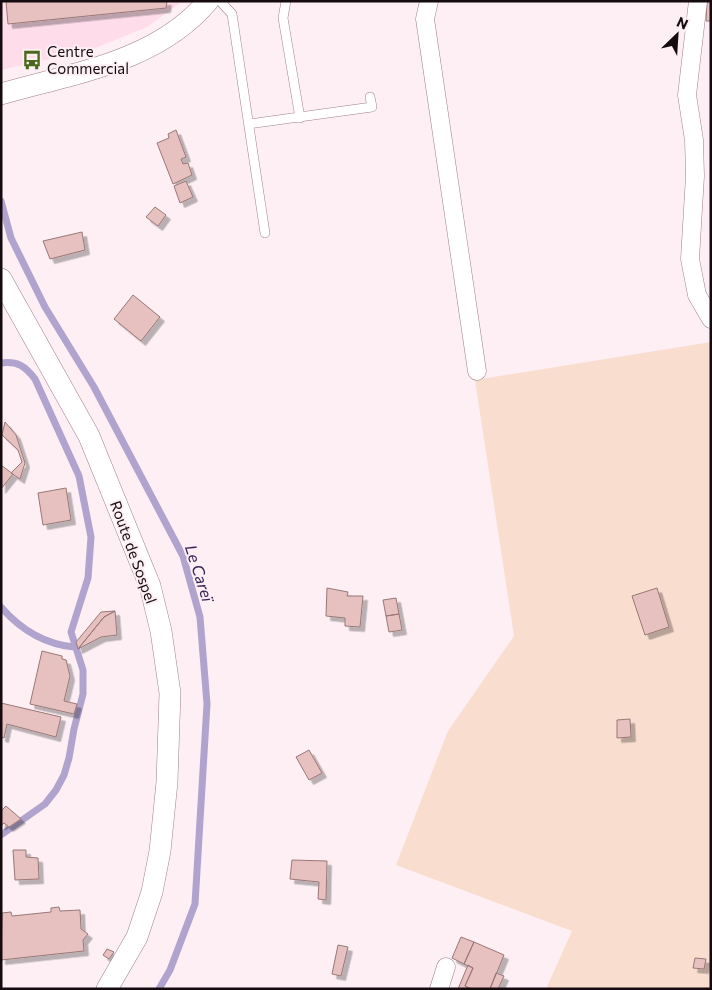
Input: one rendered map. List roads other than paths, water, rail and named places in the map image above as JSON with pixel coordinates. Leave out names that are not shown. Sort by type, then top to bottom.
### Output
[{"type":"street","points":[[1,94],[139,53],[177,31],[208,1]]},
{"type":"street","points":[[429,1],[425,19],[477,371]]},
{"type":"street","points":[[698,1],[687,96],[703,138],[695,176],[690,259],[698,295],[711,319]]},
{"type":"street","name":"Route de Sospel","points":[[1,279],[89,436],[150,586],[164,649],[170,693],[170,724],[160,851],[152,892],[137,937],[107,989]]},
{"type":"street","points":[[439,989],[446,967]]},
{"type":"lane","points":[[220,1],[232,14],[265,233]]},
{"type":"lane","points":[[286,1],[283,18],[300,118]]},
{"type":"lane","points":[[249,124],[372,107],[370,97]]},
{"type":"waterway","name":"Le Careï","points":[[1,201],[11,238],[45,307],[94,387],[183,556],[200,617],[207,704],[195,904],[170,970],[159,989]]},
{"type":"waterway","points":[[1,363],[21,365],[35,379],[79,476],[91,537],[88,578],[71,632],[83,670],[83,694],[64,775],[56,790],[45,804],[1,835]]},
{"type":"waterway","points":[[1,607],[17,623],[43,639],[74,647]]},
{"type":"place","name":"Centre Commercial","points":[[32,60]]}]
